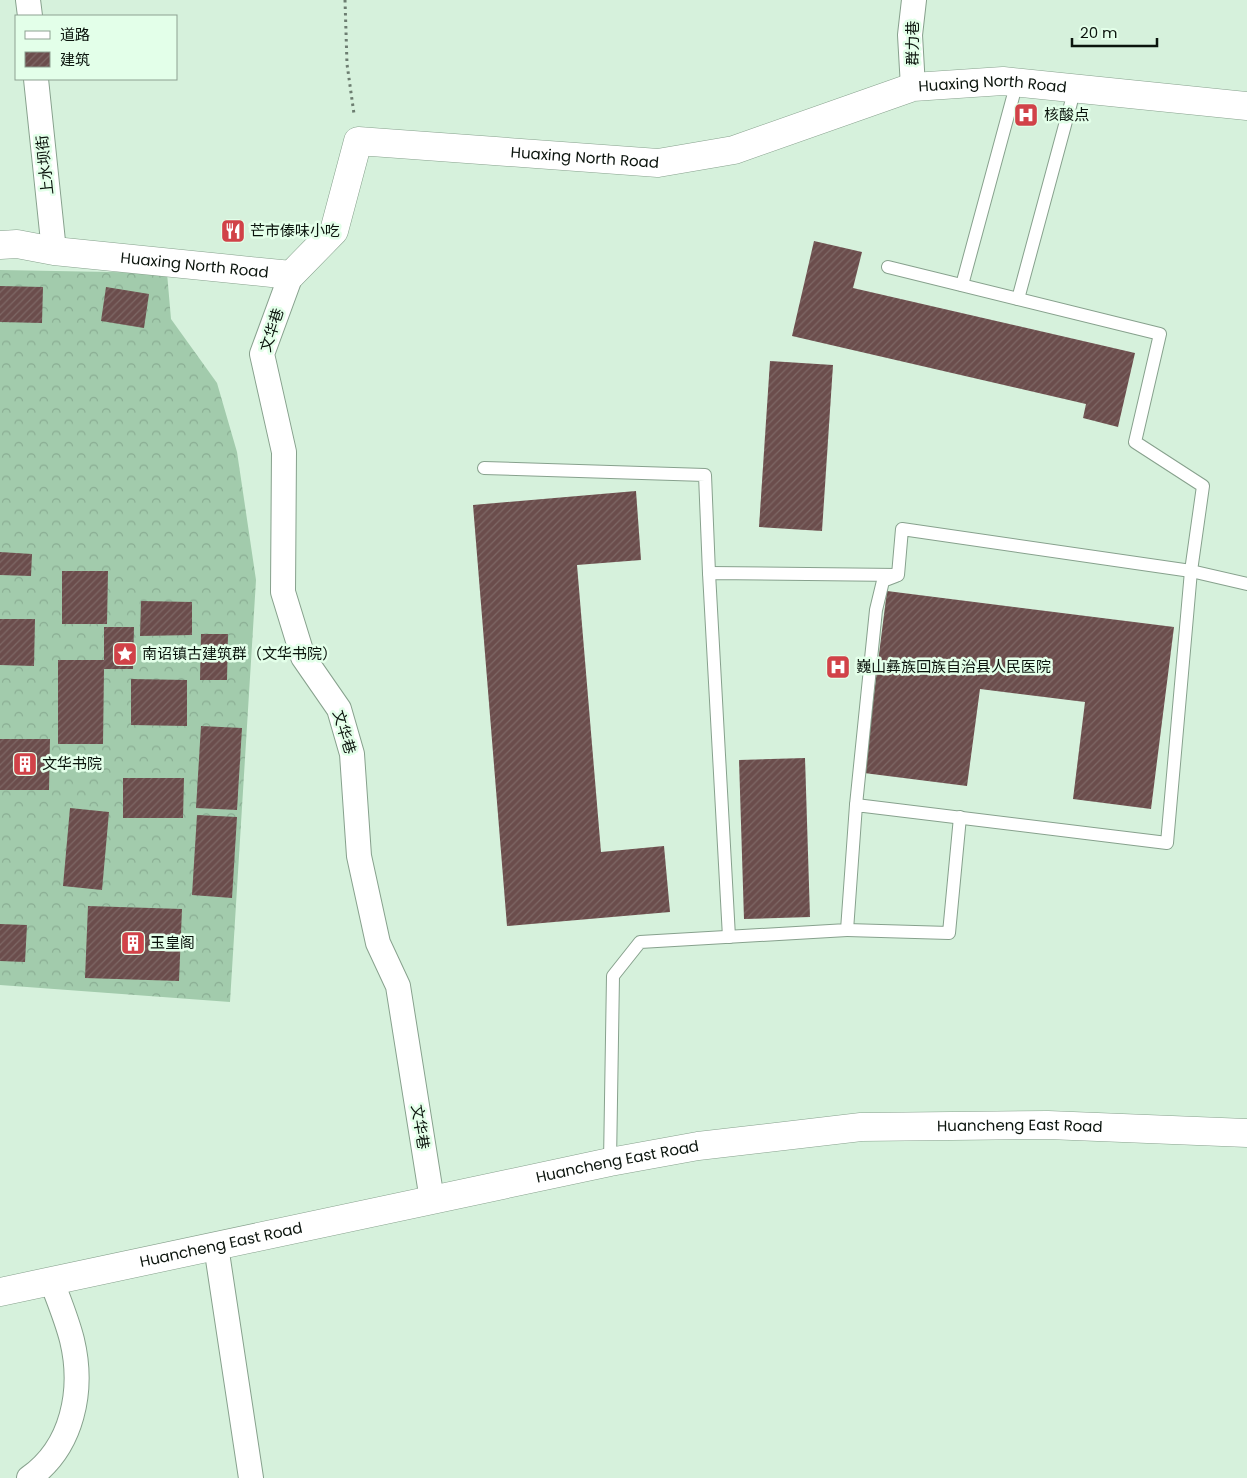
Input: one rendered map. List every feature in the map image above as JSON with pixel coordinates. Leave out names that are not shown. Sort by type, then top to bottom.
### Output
[{"type":"street","points":[[28,0],[30,15]]},
{"type":"street","name":"群力巷","points":[[914,0],[910,35],[914,87]]},
{"type":"street","name":"上水坝街","points":[[36,80],[54,251]]},
{"type":"street","name":"Huaxing North Road","points":[[358,140],[658,163],[734,150],[914,87],[1003,81],[1247,106]]},
{"type":"street","points":[[291,275],[334,231],[358,140]]},
{"type":"street","name":"Huaxing North Road","points":[[0,244],[17,244],[54,251],[291,275]]},
{"type":"street","name":"文华巷","points":[[291,275],[262,354],[284,452],[283,592],[303,657],[339,709],[352,754],[359,856],[378,944],[398,986],[432,1200]]},
{"type":"street","name":"Huancheng East Road","points":[[0,1292],[610,1162],[698,1146],[861,1127],[1048,1125],[1247,1133]]},
{"type":"street","points":[[216,1246],[251,1478]]},
{"type":"street","points":[[29,1478],[38,1472],[63,1442],[76,1406],[72,1341],[52,1282]]},
{"type":"lane","points":[[962,285],[1017,82]]},
{"type":"lane","points":[[1018,299],[1075,88]]},
{"type":"lane","points":[[856,805],[1167,843],[1192,571],[1203,486],[1135,442],[1160,334],[888,267]]},
{"type":"lane","points":[[484,468],[705,475],[729,937]]},
{"type":"lane","points":[[898,575],[902,529],[1192,571],[1247,584]]},
{"type":"lane","points":[[709,573],[898,575]]},
{"type":"lane","points":[[847,930],[856,805],[876,610],[883,581],[898,575]]},
{"type":"lane","points":[[610,1162],[613,976],[640,942],[847,930],[949,933],[960,817]]},
{"type":"path","points":[[345,0],[347,64],[358,140]]},
{"type":"green space","name":"南诏镇古建筑群（文华书院）","points":[[0,270],[167,273],[171,319],[217,383],[237,452],[256,580],[230,1002],[0,985]]},
{"type":"building","points":[[814,241],[862,252],[853,288],[1135,353],[1118,427],[1083,418],[1086,404],[792,336]]},
{"type":"building","points":[[0,286],[43,287],[42,323],[0,322]]},
{"type":"building","points":[[106,287],[149,294],[144,328],[101,321]]},
{"type":"building","points":[[770,361],[833,365],[822,531],[759,527]]},
{"type":"building","points":[[636,491],[641,560],[577,565],[601,852],[664,846],[670,912],[507,926],[473,505]]},
{"type":"building","points":[[0,552],[32,554],[31,576],[0,575]]},
{"type":"building","points":[[62,571],[108,571],[107,624],[62,624]]},
{"type":"building","points":[[887,591],[1174,627],[1151,809],[1073,799],[1085,702],[980,689],[967,786],[864,773]]},
{"type":"building","points":[[141,601],[192,602],[192,635],[140,636]]},
{"type":"building","points":[[0,619],[35,619],[34,666],[0,665]]},
{"type":"building","points":[[104,627],[134,627],[133,669],[104,669],[103,744],[58,744],[58,660],[104,660]]},
{"type":"building","points":[[201,634],[228,634],[227,680],[200,680]]},
{"type":"building","points":[[131,679],[187,680],[187,726],[131,725]]},
{"type":"building","points":[[201,726],[242,728],[237,810],[196,808]]},
{"type":"building","name":"文华书院","points":[[0,739],[50,739],[49,790],[0,790]]},
{"type":"building","points":[[805,758],[810,917],[744,919],[739,760]]},
{"type":"building","points":[[123,778],[184,778],[183,818],[123,818]]},
{"type":"building","points":[[70,808],[109,812],[102,890],[63,886]]},
{"type":"building","points":[[197,815],[237,817],[232,898],[192,895]]},
{"type":"building","name":"玉皇阁","points":[[88,906],[182,909],[179,981],[85,978]]},
{"type":"building","points":[[0,924],[27,925],[25,962],[0,961]]},
{"type":"place","name":"核酸点","points":[[1026,115]]},
{"type":"place","name":"芒市傣味小吃","points":[[233,231]]},
{"type":"place","name":"南诏镇古建筑群（文华书院）","points":[[125,654]]},
{"type":"place","name":"巍山彝族回族自治县人民医院","points":[[838,667]]},
{"type":"place","name":"文华书院","points":[[25,764]]},
{"type":"place","name":"玉皇阁","points":[[133,943]]}]
